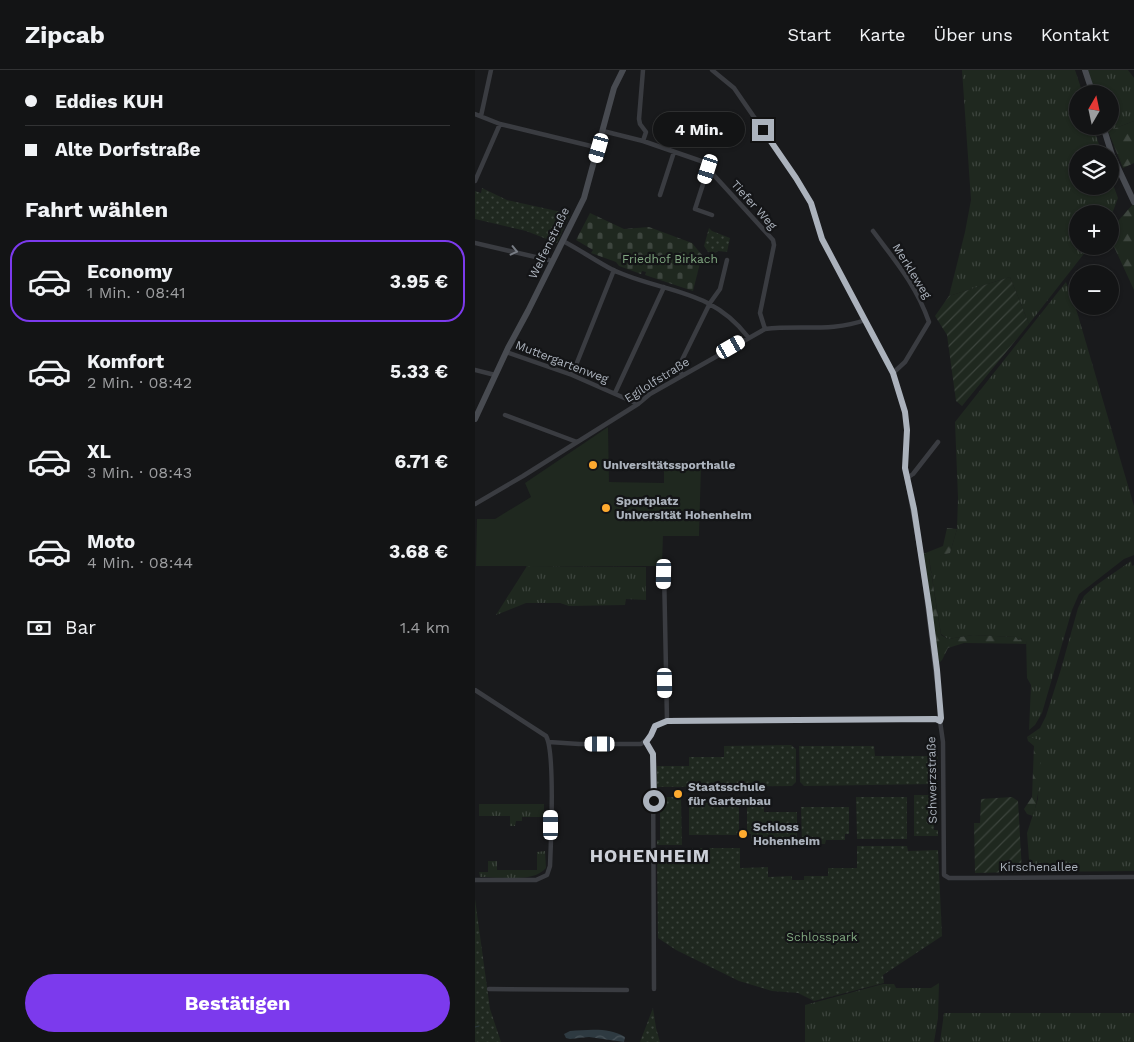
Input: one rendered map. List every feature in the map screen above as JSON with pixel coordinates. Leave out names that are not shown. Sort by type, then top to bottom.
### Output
[{"type":"street","points":[[481,116],[491,70]]},
{"type":"street","name":"Welfenstraße","points":[[475,419],[506,352],[584,198],[614,88],[623,70]]},
{"type":"street","points":[[643,70],[639,119],[646,132],[643,141]]},
{"type":"street","name":"Schwerzstraße","points":[[712,70],[734,88],[811,203],[822,239],[893,373],[905,412],[907,430],[905,468],[914,509],[929,607],[941,715],[944,875]]},
{"type":"street","points":[[1085,70],[1090,85]]},
{"type":"street","points":[[475,114],[500,124],[599,148]]},
{"type":"street","points":[[475,181],[500,124]]},
{"type":"street","name":"Tiefer Weg","points":[[603,131],[643,141],[701,161],[773,240],[774,245],[760,313],[765,329]]},
{"type":"street","points":[[1106,135],[1112,155],[1134,202]]},
{"type":"street","points":[[660,195],[674,152]]},
{"type":"street","points":[[708,169],[695,209],[712,215]]},
{"type":"street","name":"Merkleweg","points":[[873,230],[898,263],[921,300],[929,322],[905,362],[893,373]]},
{"type":"street","points":[[563,241],[614,270],[710,303],[741,328],[748,337]]},
{"type":"street","points":[[475,243],[553,261]]},
{"type":"street","points":[[682,376],[679,369],[680,364],[710,303],[720,289],[727,260]]},
{"type":"street","points":[[572,375],[614,270]]},
{"type":"street","points":[[615,393],[664,287]]},
{"type":"street","name":"Egilolfstraße","points":[[475,504],[638,404],[650,394],[748,337],[765,329],[780,327],[839,327],[865,320]]},
{"type":"street","name":"Muttergartenweg","points":[[506,352],[572,375],[638,404]]},
{"type":"street","points":[[475,370],[495,375]]},
{"type":"street","points":[[505,416],[577,442]]},
{"type":"street","points":[[907,478],[913,474],[938,442]]},
{"type":"street","points":[[664,569],[667,721]]},
{"type":"street","points":[[475,690],[546,736],[549,742],[551,769],[551,857],[547,875],[536,880],[475,880]]},
{"type":"street","points":[[549,742],[641,744],[646,742],[655,726],[667,721],[936,719],[940,721]]},
{"type":"street","points":[[646,742],[653,754],[654,989]]},
{"type":"street","name":"Kirschenallee","points":[[944,875],[949,878],[1134,877]]},
{"type":"street","points":[[489,990],[627,990]]},
{"type":"green space","points":[[962,70],[1075,70],[1080,85],[1069,85],[1069,135],[1096,135],[1099,145],[1069,145],[1069,195],[1117,195],[1118,198],[1115,205],[1069,205],[1069,255],[1083,255],[1075,265],[1069,265],[1069,273],[1029,324],[1010,277],[949,296],[971,200]]},
{"type":"green space","points":[[1088,70],[1128,70],[1134,78],[1134,121],[1119,127],[1119,85],[1093,85]]},
{"type":"green space","points":[[1134,121],[1134,163],[1123,168],[1119,158],[1119,145],[1114,145],[1110,135],[1119,135],[1119,127]]},
{"type":"green space","points":[[482,188],[507,200],[566,213],[569,216],[557,243],[526,231],[475,219],[475,191],[481,193]]},
{"type":"green space","points":[[1134,203],[1134,290],[1118,255],[1119,220]]},
{"type":"green space","name":"Friedhof Birkach","points":[[590,213],[624,229],[649,227],[692,243],[702,255],[693,291],[645,275],[646,272],[642,271],[641,274],[619,266],[616,262],[591,253],[593,250],[576,240]]},
{"type":"green space","points":[[709,228],[730,238],[727,252],[708,252],[704,246]]},
{"type":"green space","points":[[1010,277],[1029,324],[962,406],[956,401],[947,335],[935,316],[949,296]]},
{"type":"green space","points":[[1066,282],[1069,290],[1069,315],[1078,315],[1134,506],[1134,555],[1124,559],[1079,594],[1072,610],[1042,713],[1035,725],[1029,730],[1031,685],[1027,678],[1026,637],[1018,640],[1016,637],[973,635],[948,639],[941,634],[929,558],[950,553],[957,529],[958,498],[955,422]]},
{"type":"green space","name":"Sportplatz Universität Hohenheim","points":[[608,427],[609,482],[664,483],[664,467],[701,468],[699,536],[663,536],[662,566],[476,566],[477,519],[495,519],[531,497],[525,483]]},
{"type":"green space","points":[[947,528],[957,529],[950,553],[929,559],[941,635],[948,639],[973,635],[1016,637],[1018,640],[1022,639],[1022,636],[1027,637],[1026,644],[964,643],[948,648],[939,663],[923,554],[943,546]]},
{"type":"green space","points":[[1131,561],[1132,566],[1134,565],[1134,871],[1030,872],[1027,833],[1038,799],[1040,740],[1027,737],[1040,728],[1046,716],[1078,608],[1084,596]]},
{"type":"green space","points":[[527,566],[646,567],[646,600],[626,599],[625,605],[569,606],[560,603],[526,603],[496,615]]},
{"type":"green space","points":[[1027,737],[1040,740],[1039,787],[1033,816],[1027,814],[1024,809],[1032,797],[1034,746],[1028,741]]},
{"type":"green space","points":[[791,745],[796,749],[796,782],[792,786],[657,787],[657,766],[689,766],[689,757],[724,757],[724,746]]},
{"type":"green space","points":[[799,746],[874,746],[875,756],[938,756],[938,784],[804,786],[800,782]]},
{"type":"green space","points":[[914,795],[938,795],[938,800],[933,801],[934,830],[938,830],[938,836],[914,836]]},
{"type":"green space","points":[[657,797],[681,797],[682,845],[657,845],[657,840],[660,840],[660,812],[657,812]]},
{"type":"green space","points":[[856,797],[907,797],[907,839],[857,839]]},
{"type":"green space","points":[[1012,797],[1018,801],[1022,872],[975,873],[974,823],[980,823],[981,799]]},
{"type":"green space","points":[[689,799],[739,799],[739,835],[689,835]]},
{"type":"green space","points":[[479,804],[544,804],[544,817],[522,817],[522,821],[516,821],[515,826],[510,826],[510,816],[479,816]]},
{"type":"green space","points":[[747,807],[764,807],[764,812],[797,812],[797,844],[767,844],[767,842],[751,841],[751,834],[747,834]]},
{"type":"green space","points":[[801,807],[849,807],[849,834],[845,834],[845,840],[826,840],[825,844],[802,844]]},
{"type":"green space","name":"Schlosspark","points":[[857,846],[907,846],[908,851],[938,850],[942,936],[883,975],[884,983],[814,1001],[798,993],[772,991],[739,981],[676,950],[658,938],[657,853],[689,853],[689,848],[740,848],[740,868],[768,867],[768,877],[792,876],[792,880],[804,880],[804,876],[828,876],[828,868],[857,868]]},
{"type":"green space","points":[[545,851],[546,868],[533,876],[515,878],[480,877],[479,872],[488,872],[488,861],[497,861],[497,870],[537,870],[537,852]]},
{"type":"green space","points":[[475,899],[490,1009],[501,1042],[475,1042]]},
{"type":"green space","points":[[939,983],[938,1018],[934,1042],[805,1042],[805,1005],[883,984],[894,984],[896,988],[931,988]]},
{"type":"green space","points":[[653,1008],[660,1042],[640,1042]]},
{"type":"green space","points":[[944,1013],[1134,1013],[1134,1042],[940,1042]]},
{"type":"water","points":[[605,1030],[625,1037],[624,1042],[589,1037],[566,1038],[564,1034],[570,1031]]},
{"type":"waterway","points":[[475,1027],[479,1026]]},
{"type":"place","name":"Universitätssporthalle","points":[[593,465]]},
{"type":"place","name":"Sportplatz Universität Hohenheim","points":[[606,508]]},
{"type":"place","name":"Staatsschule für Gartenbau","points":[[678,794]]},
{"type":"place","name":"Schloss Hohenheim","points":[[743,834]]},
{"type":"district","name":"HOHENHEIM","points":[[650,855]]},
{"type":"route","points":[[654,801],[653,754],[646,742],[653,728],[657,724],[667,721],[936,719],[940,721],[941,718],[929,607],[914,509],[905,468],[907,430],[905,412],[897,385],[893,373],[822,239],[811,203],[763,130]]}]
